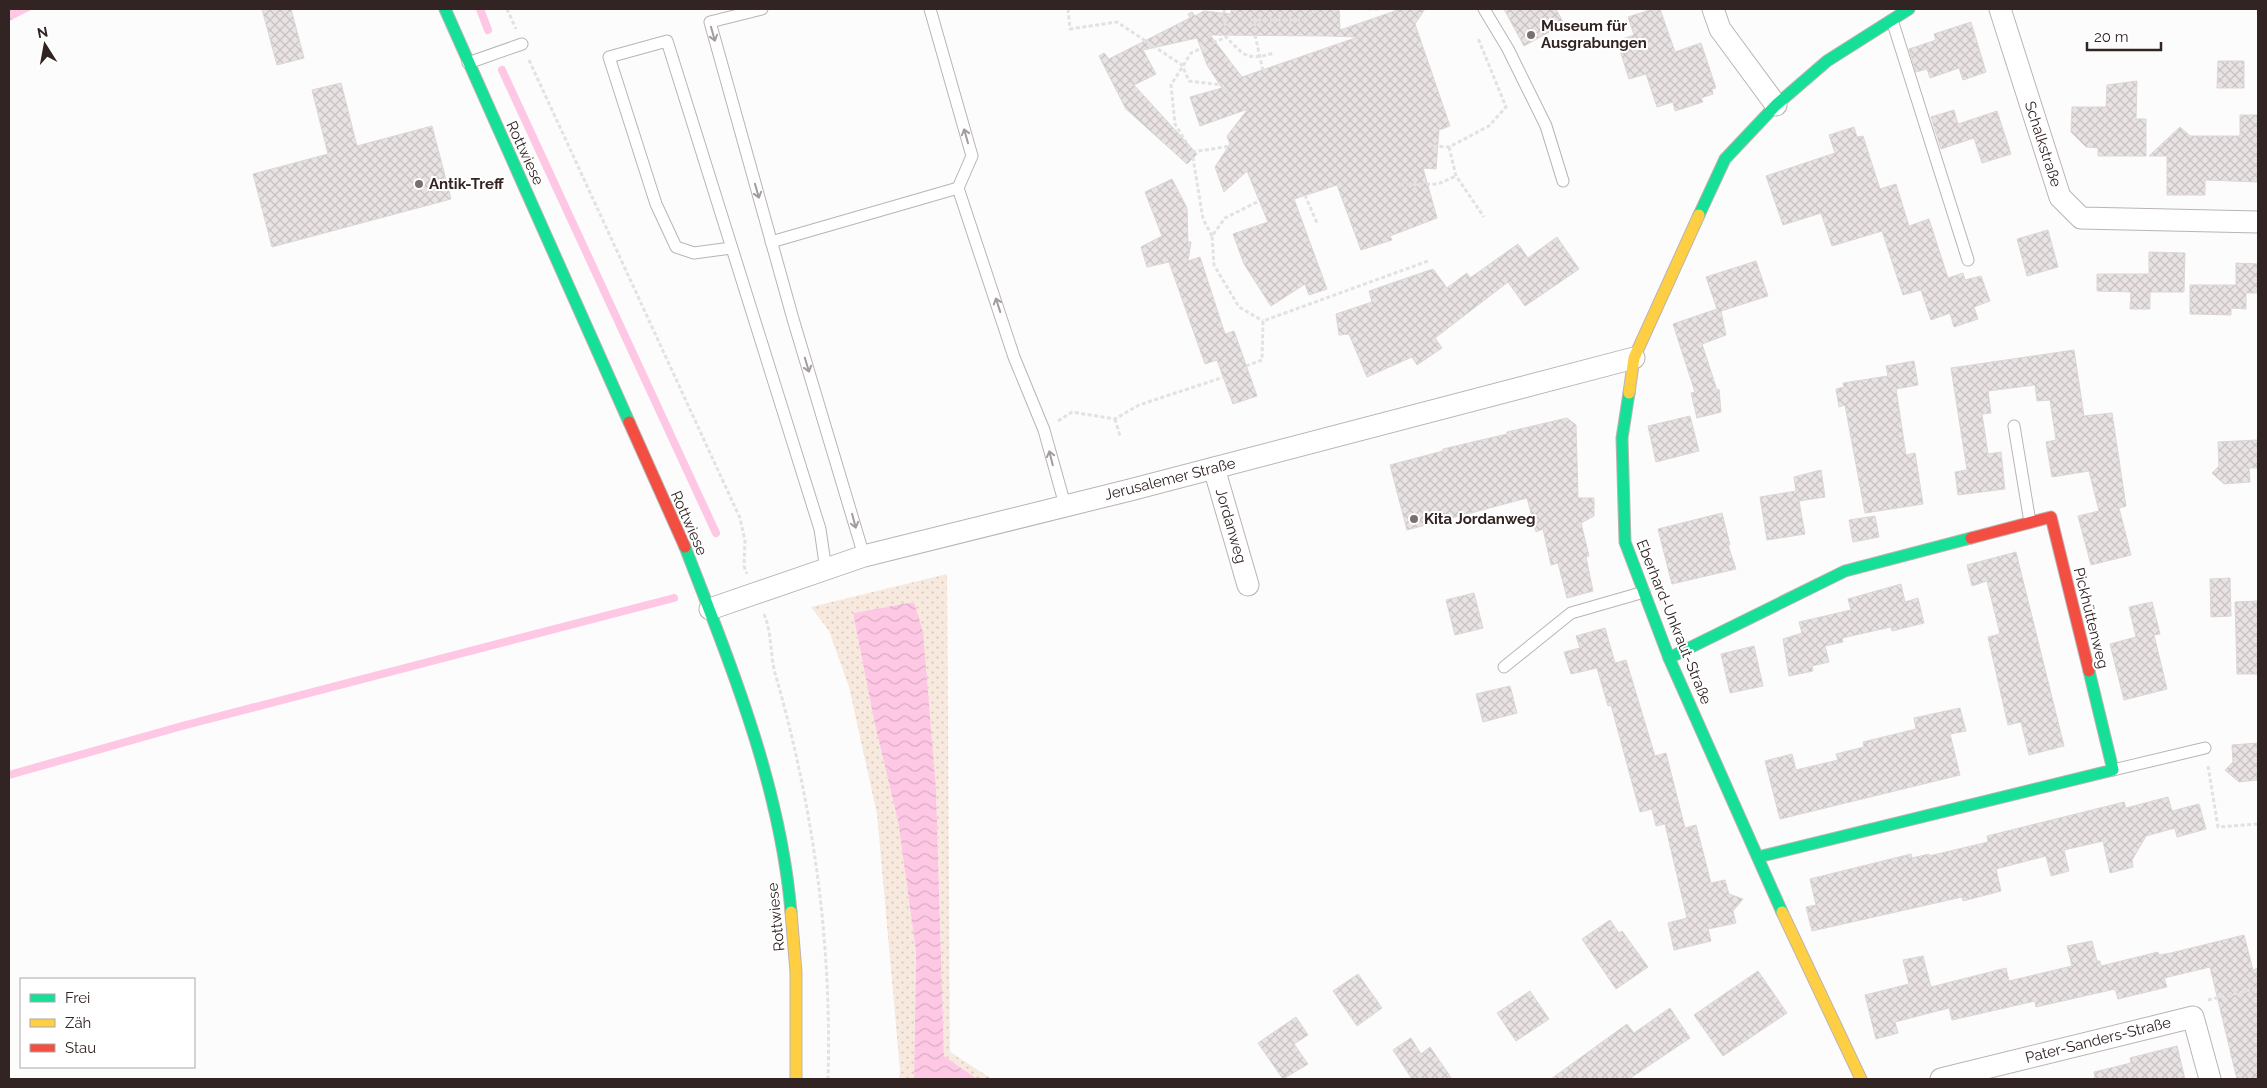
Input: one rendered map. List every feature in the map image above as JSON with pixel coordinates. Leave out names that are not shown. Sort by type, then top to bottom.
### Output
[{"type":"street","name":"Rottwiese","points":[[445,9],[685,548],[710,609],[754,730],[768,780],[788,881],[796,972],[796,1079]]},
{"type":"street","points":[[1713,9],[1720,29],[1776,105]]},
{"type":"street","name":"Eberhard-Unkraut-Straße","points":[[1861,1079],[1758,857],[1669,658],[1625,542],[1622,438],[1634,358],[1725,159],[1776,105],[1827,61],[1909,9]]},
{"type":"street","name":"Schalkstraße","points":[[2000,9],[2060,197],[2081,218],[2258,222]]},
{"type":"street","name":"Jerusalemer Straße","points":[[710,609],[754,592],[864,556],[1214,468],[1634,358]]},
{"type":"street","name":"Jordanweg","points":[[1214,468],[1248,584]]},
{"type":"street","name":"Pickhüttenweg","points":[[1669,658],[1845,571],[2051,517],[2113,770]]},
{"type":"street","points":[[1758,857],[2113,770]]},
{"type":"street","points":[[2193,1017],[2210,1079]]},
{"type":"street","name":"Pater-Sanders-Straße","points":[[1941,1079],[2193,1017]]},
{"type":"lane","points":[[762,9],[710,22],[864,556]]},
{"type":"lane","points":[[930,9],[972,156],[958,188],[1014,357],[1044,430],[1065,505]]},
{"type":"lane","points":[[1484,9],[1508,49],[1546,126],[1563,181]]},
{"type":"lane","points":[[1892,20],[1968,260]]},
{"type":"lane","points":[[731,248],[694,253],[676,247],[656,204],[609,57],[668,41],[820,529],[826,570]]},
{"type":"lane","points":[[468,63],[522,44]]},
{"type":"lane","points":[[772,242],[958,188]]},
{"type":"lane","points":[[2014,426],[2030,522]]},
{"type":"lane","points":[[1504,667],[1571,613],[1644,592]]},
{"type":"lane","points":[[2113,770],[2204,748]]},
{"type":"path","points":[[508,9],[522,44],[740,518],[745,541],[744,566],[768,625],[774,668],[792,732],[818,870],[828,979],[828,1079]]},
{"type":"path","points":[[1068,9],[1070,29],[1117,22],[1182,65],[1189,81],[1222,85],[1238,105]]},
{"type":"path","points":[[1224,9],[1226,37],[1246,56],[1259,58],[1274,54]]},
{"type":"path","points":[[1244,20],[1303,20],[1314,13],[1313,9]]},
{"type":"path","points":[[1368,9],[1380,9]]},
{"type":"path","points":[[1255,20],[1255,26]]},
{"type":"path","points":[[1255,35],[1263,71]]},
{"type":"path","points":[[1433,146],[1449,147],[1489,126],[1506,107],[1477,36]]},
{"type":"path","points":[[1226,37],[1191,53],[1182,65],[1171,85],[1175,124],[1192,152],[1202,219],[1212,236],[1214,265],[1239,307],[1263,321]]},
{"type":"path","points":[[1192,152],[1231,146]]},
{"type":"path","points":[[1449,147],[1456,176],[1484,218]]},
{"type":"path","points":[[1400,185],[1438,184],[1456,176]]},
{"type":"path","points":[[1305,195],[1316,223]]},
{"type":"path","points":[[1212,236],[1225,218],[1256,202]]},
{"type":"path","points":[[1263,321],[1428,261]]},
{"type":"path","points":[[1246,366],[1262,360],[1263,321]]},
{"type":"path","points":[[1044,430],[1072,412],[1116,419],[1139,405],[1224,377]]},
{"type":"path","points":[[1116,419],[1120,436]]},
{"type":"path","points":[[2204,748],[2218,827],[2258,824]]},
{"type":"path","points":[[2193,1017],[2209,999],[2258,988]]},
{"type":"shaded area","points":[[947,574],[950,1052],[992,1079],[977,1079],[944,1056],[936,789],[914,602],[853,613],[875,725],[898,821],[916,952],[914,1079],[899,1079],[900,1070],[877,814],[849,687],[829,631],[811,607]]},
{"type":"water","points":[[9,9],[33,9],[9,21]]},
{"type":"water","points":[[914,602],[923,632],[936,789],[944,1056],[977,1079],[914,1079],[916,952],[898,821],[875,725],[853,613]]},
{"type":"building","points":[[262,9],[291,9],[304,58],[277,65]]},
{"type":"building","points":[[1231,9],[1339,9],[1340,30],[1401,9],[1425,9],[1415,24],[1450,126],[1439,130],[1436,169],[1423,168],[1437,218],[1390,236],[1392,240],[1361,250],[1337,185],[1294,199],[1327,289],[1309,295],[1305,284],[1271,306],[1244,264],[1233,234],[1268,222],[1247,171],[1224,192],[1215,167],[1230,144],[1227,136],[1248,109],[1200,126],[1190,97],[1222,88],[1207,65],[1197,38],[1143,50],[1156,74],[1134,85],[1197,154],[1187,164],[1126,109],[1099,56],[1104,53],[1109,59],[1190,18],[1188,14],[1192,12],[1195,16],[1204,11],[1231,14]],"holes":[[[1210,35],[1358,37],[1242,77]]]},
{"type":"building","name":"Museum für Ausgrabungen","points":[[1504,9],[1556,9],[1564,24],[1524,46]]},
{"type":"building","points":[[1653,9],[1660,9],[1675,52],[1701,43],[1716,88],[1712,89],[1713,94],[1701,98],[1703,102],[1675,111],[1673,102],[1657,107],[1646,74],[1629,79],[1617,41],[1634,35],[1628,17]]},
{"type":"building","points":[[1971,22],[1986,72],[1963,80],[1959,68],[1930,78],[1927,69],[1916,72],[1909,49],[1936,40],[1934,34]]},
{"type":"building","points":[[2218,61],[2244,61],[2244,88],[2217,88]]},
{"type":"building","points":[[2137,81],[2136,119],[2146,119],[2146,156],[2098,156],[2098,148],[2086,147],[2071,132],[2072,107],[2106,107],[2107,85]]},
{"type":"building","points":[[341,83],[357,146],[432,126],[451,199],[272,247],[253,174],[328,154],[312,90]]},
{"type":"building","points":[[1954,110],[1958,124],[1997,111],[2011,154],[1982,163],[1974,138],[1941,149],[1931,117]]},
{"type":"building","points":[[2240,115],[2258,115],[2258,182],[2205,180],[2205,195],[2167,195],[2167,156],[2149,156],[2180,127],[2190,136],[2240,136]]},
{"type":"building","points":[[1854,127],[1857,137],[1863,136],[1880,189],[1896,184],[1909,226],[1929,219],[1948,278],[1963,273],[1965,280],[1981,276],[1990,301],[1974,307],[1978,319],[1954,327],[1950,313],[1931,320],[1921,290],[1903,295],[1882,231],[1832,246],[1821,213],[1783,225],[1766,176],[1835,153],[1829,135]]},
{"type":"building","points":[[1172,179],[1187,208],[1188,242],[1191,242],[1188,261],[1200,257],[1225,334],[1234,331],[1257,396],[1233,404],[1217,360],[1205,364],[1169,262],[1147,267],[1141,247],[1162,236],[1145,192]]},
{"type":"building","points":[[2048,230],[2058,267],[2027,276],[2017,239]]},
{"type":"building","points":[[1557,237],[1579,269],[1525,306],[1508,282],[1435,338],[1442,348],[1417,365],[1412,357],[1367,377],[1349,334],[1339,335],[1336,314],[1372,302],[1369,291],[1433,269],[1447,288],[1467,273],[1470,278],[1518,244],[1528,258]]},
{"type":"building","points":[[2149,252],[2185,253],[2184,292],[2150,292],[2150,309],[2130,309],[2131,292],[2097,291],[2097,274],[2149,274]]},
{"type":"building","points":[[1756,261],[1768,296],[1721,311],[1726,335],[1702,344],[1717,390],[1719,389],[1721,412],[1697,418],[1691,393],[1695,392],[1673,324],[1717,309],[1706,277]]},
{"type":"building","points":[[2236,263],[2258,264],[2258,293],[2246,293],[2246,309],[2231,308],[2231,315],[2190,314],[2190,285],[2236,285]]},
{"type":"building","points":[[2074,350],[2084,416],[2112,413],[2126,506],[2119,508],[2131,555],[2091,565],[2078,516],[2099,511],[2089,471],[2052,477],[2046,442],[2056,440],[2050,400],[2037,401],[2035,385],[1988,391],[1991,413],[1982,414],[1988,454],[2001,452],[2005,489],[1958,495],[1955,472],[1967,470],[1951,368]]},
{"type":"building","points":[[1914,361],[1918,385],[1896,389],[1906,455],[1915,453],[1923,504],[1865,513],[1845,405],[1839,407],[1836,389],[1844,387],[1843,383],[1888,376],[1886,366]]},
{"type":"building","points":[[1690,416],[1699,451],[1656,462],[1648,426]]},
{"type":"building","points":[[1567,418],[1576,425],[1578,498],[1594,498],[1594,516],[1581,523],[1589,556],[1586,557],[1593,591],[1567,598],[1558,563],[1551,565],[1543,529],[1536,532],[1527,498],[1407,530],[1390,465],[1443,451],[1443,449],[1507,434],[1507,432]]},
{"type":"building","points":[[2258,440],[2258,468],[2249,468],[2250,482],[2224,484],[2212,473],[2219,466],[2218,442]]},
{"type":"building","points":[[1821,470],[1825,497],[1799,501],[1805,534],[1767,540],[1760,497],[1796,491],[1794,477]]},
{"type":"building","points":[[1722,513],[1730,545],[1728,545],[1736,569],[1672,584],[1658,529]]},
{"type":"building","points":[[1875,516],[1879,537],[1853,542],[1849,520]]},
{"type":"building","points":[[2016,552],[2064,746],[2029,755],[2021,722],[2008,725],[1988,637],[2000,634],[1987,581],[1972,586],[1967,565]]},
{"type":"building","points":[[2230,578],[2231,616],[2211,617],[2210,579]]},
{"type":"building","points":[[1901,584],[1905,602],[1918,598],[1924,623],[1892,631],[1891,627],[1842,638],[1843,642],[1825,646],[1829,662],[1812,666],[1813,671],[1789,676],[1783,639],[1802,633],[1799,622],[1851,610],[1848,599]]},
{"type":"building","points":[[1474,593],[1483,628],[1455,635],[1446,600]]},
{"type":"building","points":[[2258,601],[2258,674],[2237,674],[2235,602]]},
{"type":"building","points":[[2152,602],[2160,634],[2154,635],[2167,689],[2124,700],[2110,644],[2136,637],[2129,607]]},
{"type":"building","points":[[1605,628],[1615,663],[1626,660],[1655,756],[1666,753],[1685,828],[1696,825],[1711,883],[1725,880],[1729,894],[1743,899],[1733,911],[1736,923],[1708,929],[1711,941],[1674,950],[1668,923],[1687,918],[1665,824],[1656,826],[1652,809],[1640,812],[1611,705],[1608,706],[1597,668],[1571,674],[1564,652],[1580,648],[1576,636]]},
{"type":"building","points":[[1754,646],[1763,686],[1730,693],[1721,654]]},
{"type":"building","points":[[1510,686],[1517,713],[1483,722],[1476,694]]},
{"type":"building","points":[[1960,708],[1966,731],[1950,734],[1960,775],[1780,819],[1765,761],[1792,754],[1796,770],[1838,760],[1836,754],[1864,747],[1863,742],[1916,729],[1914,718]]},
{"type":"building","points":[[2258,743],[2258,780],[2239,782],[2225,770],[2233,762],[2232,745]]},
{"type":"building","points":[[2168,797],[2172,811],[2199,804],[2206,829],[2177,837],[2175,828],[2146,836],[2132,860],[2133,867],[2110,873],[2103,841],[2064,850],[2069,871],[2051,876],[2046,856],[1996,869],[2001,891],[1963,901],[1962,897],[1812,931],[1806,907],[1816,905],[1810,879],[1911,854],[1912,858],[1929,854],[1929,856],[1988,842],[1987,836],[2124,802],[2126,808]]},
{"type":"building","points":[[1610,920],[1619,933],[1622,931],[1648,967],[1616,989],[1582,939]]},
{"type":"building","points":[[2244,935],[2253,970],[2258,968],[2258,1079],[2237,1079],[2210,967],[2164,978],[2167,987],[2118,999],[2115,989],[2036,1007],[2035,1001],[1952,1020],[1949,1008],[1895,1022],[1898,1033],[1876,1039],[1865,995],[1909,984],[1903,960],[1923,956],[1931,987],[2006,968],[2009,981],[2072,966],[2067,946],[2092,941],[2097,961],[2100,961],[2101,966],[2158,952],[2159,955],[2171,953]]},
{"type":"building","points":[[1758,971],[1787,1013],[1723,1056],[1694,1015]]},
{"type":"building","points":[[1358,974],[1382,1008],[1357,1026],[1333,991]]},
{"type":"building","points":[[1530,991],[1549,1019],[1516,1041],[1497,1013]]},
{"type":"building","points":[[1670,1008],[1690,1038],[1629,1079],[1551,1079],[1627,1024],[1634,1033]]},
{"type":"building","points":[[1296,1017],[1308,1035],[1294,1044],[1308,1064],[1283,1079],[1258,1043]]},
{"type":"building","points":[[1411,1038],[1421,1054],[1430,1047],[1452,1079],[1412,1079],[1393,1050]]},
{"type":"building","points":[[2177,1046],[2185,1079],[2095,1079],[2094,1072],[2131,1063],[2130,1058]]},
{"type":"waterway","points":[[480,9],[488,30]]},
{"type":"waterway","points":[[502,70],[716,533]]},
{"type":"waterway","points":[[9,775],[182,726],[674,598]]},
{"type":"traffic: fast","points":[[445,9],[629,422]]},
{"type":"traffic: fast","points":[[1699,215],[1725,159],[1776,105],[1827,61],[1909,9]]},
{"type":"traffic: fast","points":[[1629,393],[1622,438],[1625,542],[1669,658],[1782,912]]},
{"type":"traffic: fast","points":[[1669,658],[1845,571],[1971,538]]},
{"type":"traffic: fast","points":[[685,547],[736,681],[765,772],[785,864],[791,912]]},
{"type":"traffic: fast","points":[[1758,857],[2113,770],[2089,671]]},
{"type":"traffic: slow","points":[[1629,393],[1634,358],[1699,215]]},
{"type":"traffic: slow","points":[[791,912],[796,972],[796,1079]]},
{"type":"traffic: slow","points":[[1782,912],[1861,1079]]},
{"type":"traffic: jam","points":[[629,422],[685,547]]},
{"type":"traffic: jam","points":[[1971,538],[2051,517],[2089,671]]},
{"type":"place","name":"Museum für Ausgrabungen","points":[[1531,35]]},
{"type":"place","name":"Antik-Treff","points":[[419,184]]},
{"type":"place","name":"Kita Jordanweg","points":[[1414,519]]}]
